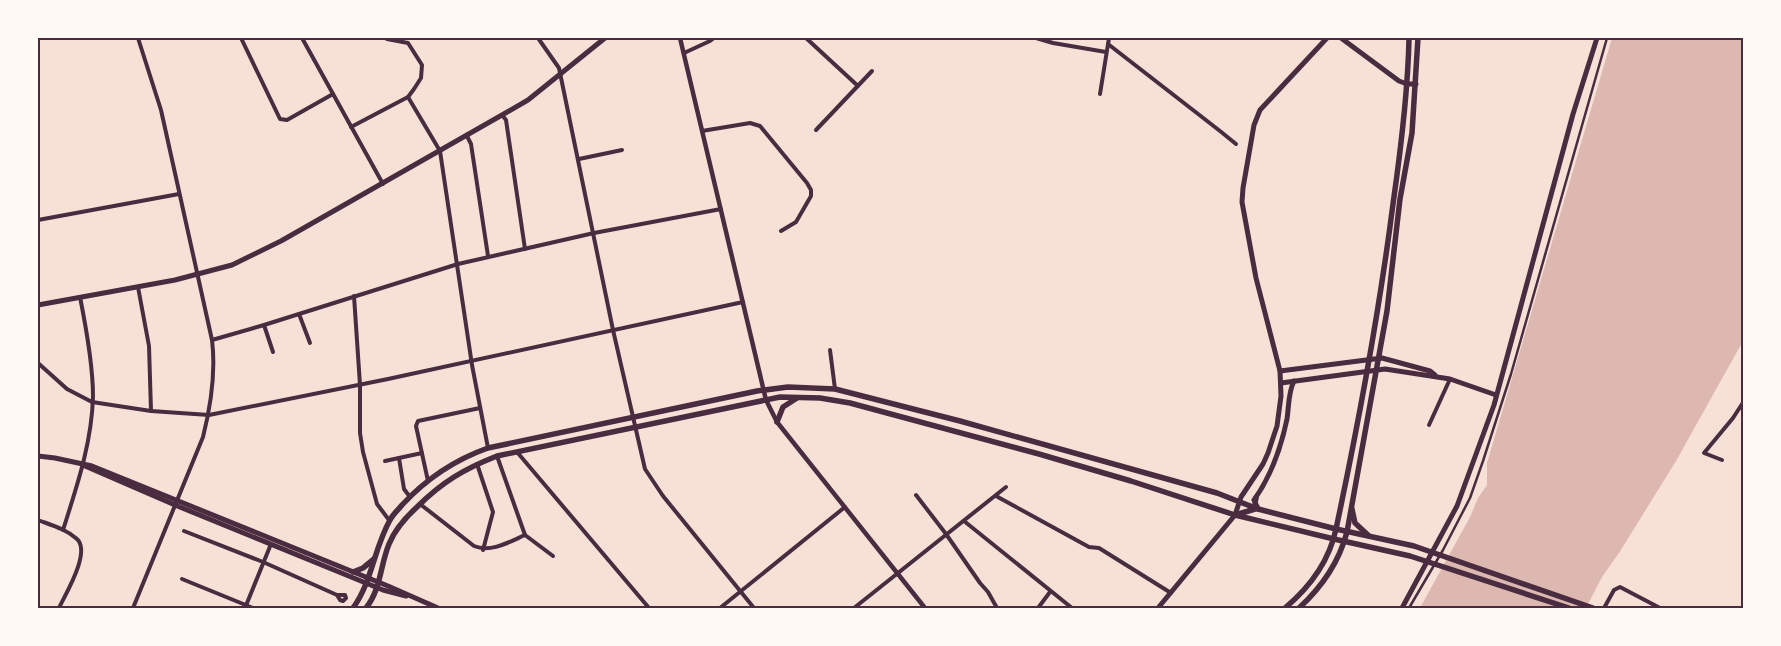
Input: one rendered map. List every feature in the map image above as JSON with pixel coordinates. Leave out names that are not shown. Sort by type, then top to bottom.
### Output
[{"type":"main road","points":[[38,305],[198,275],[232,266],[502,116],[528,100],[605,38]]},
{"type":"main road","points":[[1158,608],[1235,514],[1239,502],[1268,453],[1277,426],[1280,410],[1280,371],[1256,278],[1242,202],[1242,188],[1254,125],[1260,110],[1327,38]]},
{"type":"main road","points":[[1285,608],[1304,591],[1316,576],[1326,558],[1334,538],[1352,458],[1384,276],[1408,84],[1409,38]]},
{"type":"main road","points":[[1299,608],[1324,581],[1338,558],[1347,532],[1352,509],[1392,276],[1400,199],[1412,133],[1418,38]]},
{"type":"main road","points":[[1402,608],[1457,506],[1496,395],[1573,114],[1597,38]]},
{"type":"main road","points":[[1344,39],[1399,81],[1416,84]]},
{"type":"main road","points":[[1280,371],[1379,358],[1430,371],[1438,376]]},
{"type":"main road","points":[[1281,383],[1385,369],[1438,376],[1496,395]]},
{"type":"main road","points":[[1235,514],[1249,506],[1256,498],[1268,476],[1278,453],[1286,422],[1289,391],[1294,381]]},
{"type":"main road","points":[[353,608],[367,581],[389,520],[428,481],[454,463],[488,448],[764,390],[788,387],[836,389],[1217,493],[1257,509],[1347,532],[1414,546],[1593,608]]},
{"type":"main road","points":[[777,422],[783,407],[790,401],[800,397]]},
{"type":"main road","points":[[366,608],[378,585],[393,536],[402,522],[447,480],[478,464],[497,456],[766,400],[800,397],[836,400],[970,434],[1131,481],[1235,514],[1410,556],[1569,608]]},
{"type":"main road","points":[[970,434],[972,425]]},
{"type":"main road","points":[[516,442],[517,452]]},
{"type":"main road","points":[[38,456],[55,458],[92,468],[271,544],[378,585],[396,595],[409,596],[438,608]]},
{"type":"main road","points":[[1131,481],[1135,471]]},
{"type":"main road","points":[[1256,498],[1257,509]]},
{"type":"main road","points":[[176,503],[353,572],[367,581]]},
{"type":"main road","points":[[1235,514],[1257,509]]},
{"type":"main road","points":[[1352,509],[1355,523],[1369,537]]},
{"type":"main road","points":[[353,572],[363,568],[374,559]]},
{"type":"street","points":[[133,608],[203,437],[209,415],[214,359],[212,340],[161,110],[138,38]]},
{"type":"street","points":[[241,38],[280,119],[287,120],[332,94]]},
{"type":"street","points":[[302,38],[382,184]]},
{"type":"street","points":[[351,126],[408,97],[421,78],[422,65],[408,43],[386,38]]},
{"type":"street","points":[[538,38],[559,68],[613,330],[645,469],[663,496],[754,608]]},
{"type":"street","points":[[680,38],[766,400],[777,422],[925,608]]},
{"type":"street","points":[[684,53],[714,38]]},
{"type":"street","points":[[806,38],[858,86]]},
{"type":"street","points":[[1036,38],[1053,43],[1106,52]]},
{"type":"street","points":[[1100,94],[1109,38]]},
{"type":"street","points":[[1409,608],[1443,550],[1470,498],[1483,461],[1607,38]]},
{"type":"street","points":[[1108,44],[1236,144]]},
{"type":"street","points":[[816,130],[872,71]]},
{"type":"street","points":[[408,97],[440,151],[472,360],[488,448]]},
{"type":"street","points":[[502,116],[506,120],[524,249]]},
{"type":"street","points":[[702,131],[750,124],[760,126],[807,183],[811,190],[811,196],[796,222],[781,231]]},
{"type":"street","points":[[467,136],[471,144],[488,256]]},
{"type":"street","points":[[579,159],[622,150]]},
{"type":"street","points":[[38,220],[179,194]]},
{"type":"street","points":[[212,340],[488,256],[594,233],[721,209]]},
{"type":"street","points":[[138,287],[149,346],[151,411]]},
{"type":"street","points":[[354,296],[362,452],[377,504],[389,520]]},
{"type":"street","points":[[63,530],[83,465],[92,402],[92,382],[80,297]]},
{"type":"street","points":[[38,363],[67,390],[92,402],[151,411],[209,415],[360,385],[743,302]]},
{"type":"street","points":[[300,314],[310,343]]},
{"type":"street","points":[[264,325],[273,352]]},
{"type":"street","points":[[830,350],[836,389]]},
{"type":"street","points":[[1429,425],[1450,379]]},
{"type":"street","points":[[1722,460],[1704,453],[1733,418],[1744,401]]},
{"type":"street","points":[[428,481],[416,426],[418,421],[480,408]]},
{"type":"street","points":[[517,452],[649,608]]},
{"type":"street","points":[[385,461],[422,453]]},
{"type":"street","points":[[497,456],[525,535],[552,556]]},
{"type":"street","points":[[399,458],[404,489],[410,497]]},
{"type":"street","points":[[478,464],[493,512],[483,550]]},
{"type":"street","points":[[854,608],[1006,487]]},
{"type":"street","points":[[916,495],[998,608]]},
{"type":"street","points":[[996,496],[1088,547],[1099,548],[1171,593]]},
{"type":"street","points":[[420,504],[474,546],[483,550],[500,546],[525,535]]},
{"type":"street","points":[[720,608],[845,507]]},
{"type":"street","points":[[38,520],[63,530],[77,540],[82,552],[81,560],[59,608]]},
{"type":"street","points":[[964,521],[1072,608]]},
{"type":"street","points":[[184,531],[263,562],[337,595]]},
{"type":"street","points":[[245,607],[271,544]]},
{"type":"street","points":[[182,579],[245,607],[252,608]]},
{"type":"street","points":[[1604,608],[1614,590],[1620,586],[1660,608]]},
{"type":"street","points":[[1038,608],[1050,592]]},
{"type":"shaded area","points":[[1612,38],[1743,38],[1743,341],[1676,461],[1602,577],[1586,608],[1420,608],[1470,517],[1478,498],[1487,485],[1487,463]]}]
